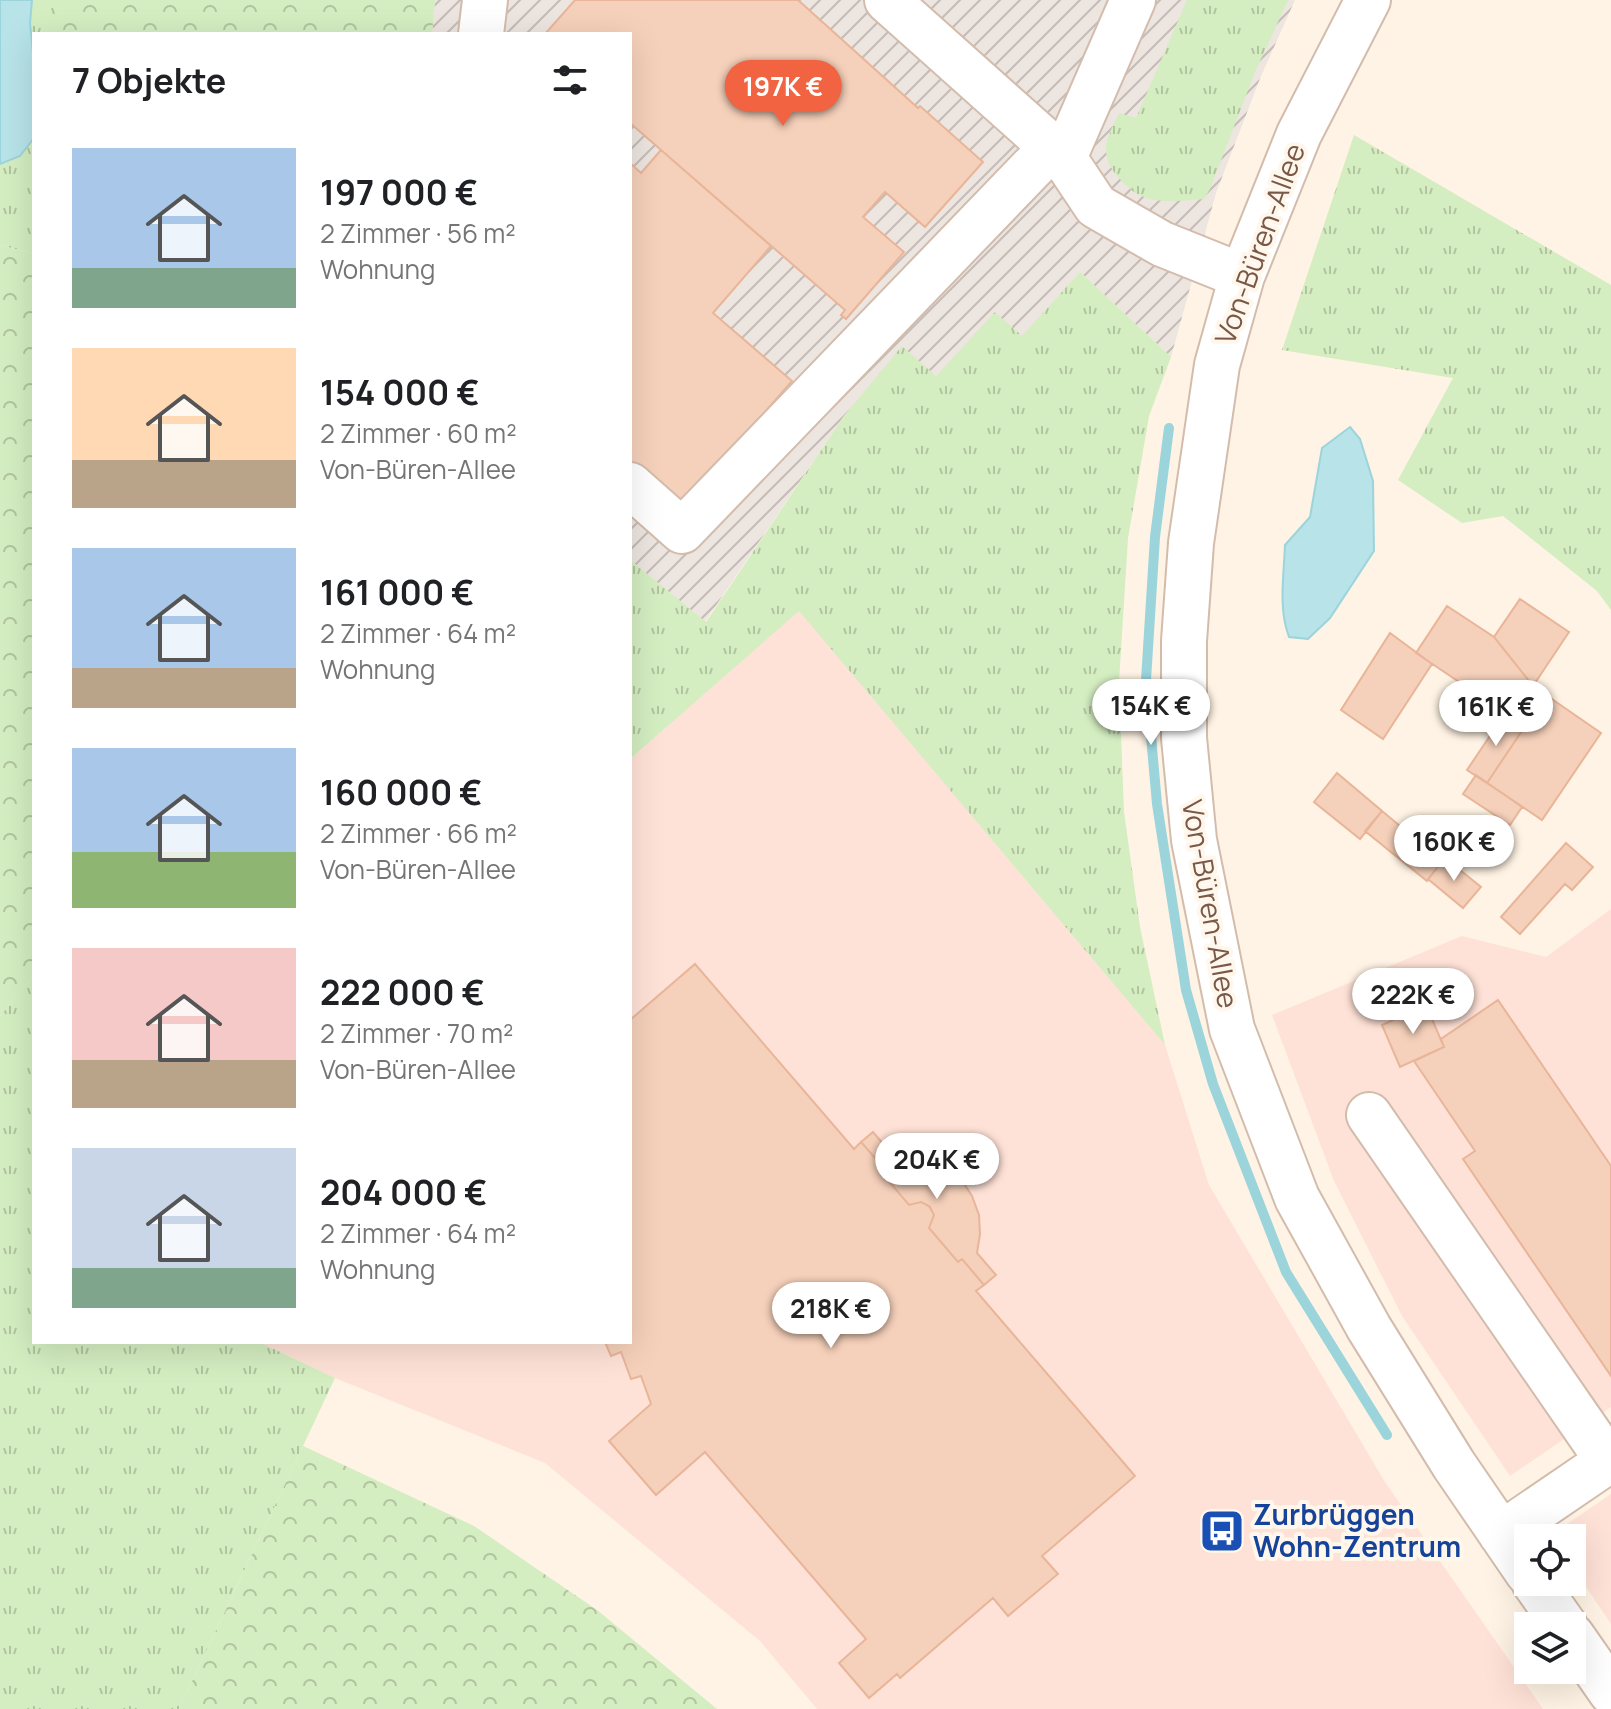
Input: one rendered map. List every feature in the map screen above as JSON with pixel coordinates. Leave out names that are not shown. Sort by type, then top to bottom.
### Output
[{"type":"street","points":[[481,32],[485,0]]},
{"type":"street","points":[[887,0],[1058,153],[1096,206],[1162,244],[1242,276]]},
{"type":"street","points":[[632,487],[682,531],[1058,153],[1133,0]]},
{"type":"street","name":"Von-Büren-Allee","points":[[1368,0],[1299,134],[1242,276],[1217,365],[1191,543],[1184,641],[1184,738],[1194,840],[1232,1029],[1297,1198],[1369,1328],[1454,1465],[1514,1553]]},
{"type":"street","points":[[1369,1115],[1609,1460],[1501,1534]]},
{"type":"street","points":[[1586,1656],[1611,1692]]},
{"type":"shaded area","points":[[435,0],[1295,0],[1261,76],[1216,193],[1171,357],[1080,272],[1022,337],[995,313],[936,376],[902,347],[844,416],[705,622],[632,562],[632,32],[432,32]]},
{"type":"shaded area","points":[[799,610],[1165,1045],[1209,1185],[1385,1482],[1514,1667],[1514,1684],[1526,1684],[1543,1709],[817,1709],[760,1641],[545,1463],[335,1378],[263,1344],[632,1344],[632,757]]},
{"type":"shaded area","points":[[1611,909],[1611,1407],[1510,1476],[1402,1316],[1334,1181],[1272,1015],[1462,936],[1546,957]]},
{"type":"shaded area","points":[[1611,1494],[1611,1624],[1586,1587],[1586,1524],[1567,1524]]},
{"type":"green space","points":[[32,0],[57,0],[57,32],[32,32],[32,43],[30,23]]},
{"type":"green space","points":[[57,0],[435,0],[432,32],[57,32]]},
{"type":"green space","points":[[1187,0],[1288,0],[1255,72],[1204,199],[1154,200],[1133,191],[1114,172],[1106,146],[1119,113],[1136,118]]},
{"type":"green space","points":[[1354,135],[1611,285],[1611,610],[1597,591],[1503,516],[1462,523],[1398,480],[1453,378],[1282,350]]},
{"type":"green space","points":[[32,141],[32,253],[0,245],[0,164],[20,156]]},
{"type":"green space","points":[[0,245],[32,253],[32,977],[0,1016]]},
{"type":"green space","points":[[1080,272],[1171,357],[1149,416],[1128,538],[1119,682],[1124,812],[1140,927],[1165,1045],[799,611],[632,757],[632,562],[706,622],[844,416],[902,346],[936,376],[995,312],[1022,336]]},
{"type":"green space","points":[[32,977],[32,1344],[263,1344],[335,1378],[179,1709],[0,1709],[0,1016]]},
{"type":"green space","points":[[303,1446],[474,1526],[597,1610],[717,1709],[179,1709]]},
{"type":"water","points":[[0,0],[32,0],[32,141],[20,156],[0,164]]},
{"type":"water","points":[[1350,427],[1360,439],[1373,481],[1374,551],[1330,618],[1308,639],[1289,637],[1283,603],[1285,545],[1310,517],[1322,448]]},
{"type":"building","points":[[575,0],[798,0],[983,162],[925,227],[885,192],[863,217],[904,252],[846,319],[841,315],[845,310],[632,125],[632,32],[547,32]]},
{"type":"building","points":[[661,150],[771,246],[713,313],[792,381],[680,509],[632,467],[632,165],[641,173]]},
{"type":"building","points":[[1520,599],[1569,632],[1533,686],[1494,637]]},
{"type":"building","points":[[1447,606],[1494,637],[1533,686],[1546,695],[1525,726],[1416,653]]},
{"type":"building","points":[[1390,633],[1432,664],[1383,739],[1341,710]]},
{"type":"building","points":[[1546,695],[1601,733],[1542,820],[1487,783]]},
{"type":"building","points":[[1506,712],[1525,726],[1487,783],[1467,770]]},
{"type":"building","points":[[1337,773],[1382,811],[1360,839],[1314,802]]},
{"type":"building","points":[[1476,775],[1522,807],[1510,825],[1463,794]]},
{"type":"building","points":[[1382,811],[1442,861],[1427,881],[1365,831]]},
{"type":"building","points":[[1566,843],[1593,867],[1572,890],[1565,884],[1520,934],[1501,917]]},
{"type":"building","points":[[1445,858],[1481,887],[1463,908],[1428,879]]},
{"type":"building","points":[[695,964],[854,1149],[861,1142],[884,1168],[880,1171],[909,1205],[921,1202],[930,1207],[934,1215],[929,1228],[958,1262],[962,1259],[984,1285],[976,1291],[1135,1476],[1042,1556],[1058,1574],[1008,1616],[993,1598],[900,1678],[897,1674],[869,1698],[839,1663],[866,1639],[705,1452],[656,1495],[609,1441],[651,1404],[641,1376],[631,1379],[621,1352],[611,1356],[606,1344],[632,1344],[632,1018]]},
{"type":"building","points":[[1498,1000],[1611,1166],[1611,1376],[1463,1159],[1475,1151],[1414,1061],[1444,1047],[1441,1039]]},
{"type":"building","points":[[1426,1005],[1444,1047],[1400,1067],[1382,1025]]},
{"type":"building","points":[[873,1132],[891,1153],[910,1153],[932,1159],[951,1170],[963,1182],[979,1215],[977,1253],[996,1275],[984,1285],[962,1259],[958,1262],[929,1228],[934,1215],[929,1206],[921,1202],[909,1205],[880,1171],[884,1168],[861,1142]]},
{"type":"waterway","points":[[1169,428],[1155,537],[1146,680],[1157,804],[1186,990],[1213,1084],[1286,1272],[1387,1435]]},
{"type":"place","name":"Zurbrüggen Wohn-Zentrum","points":[[1222,1531]]}]
